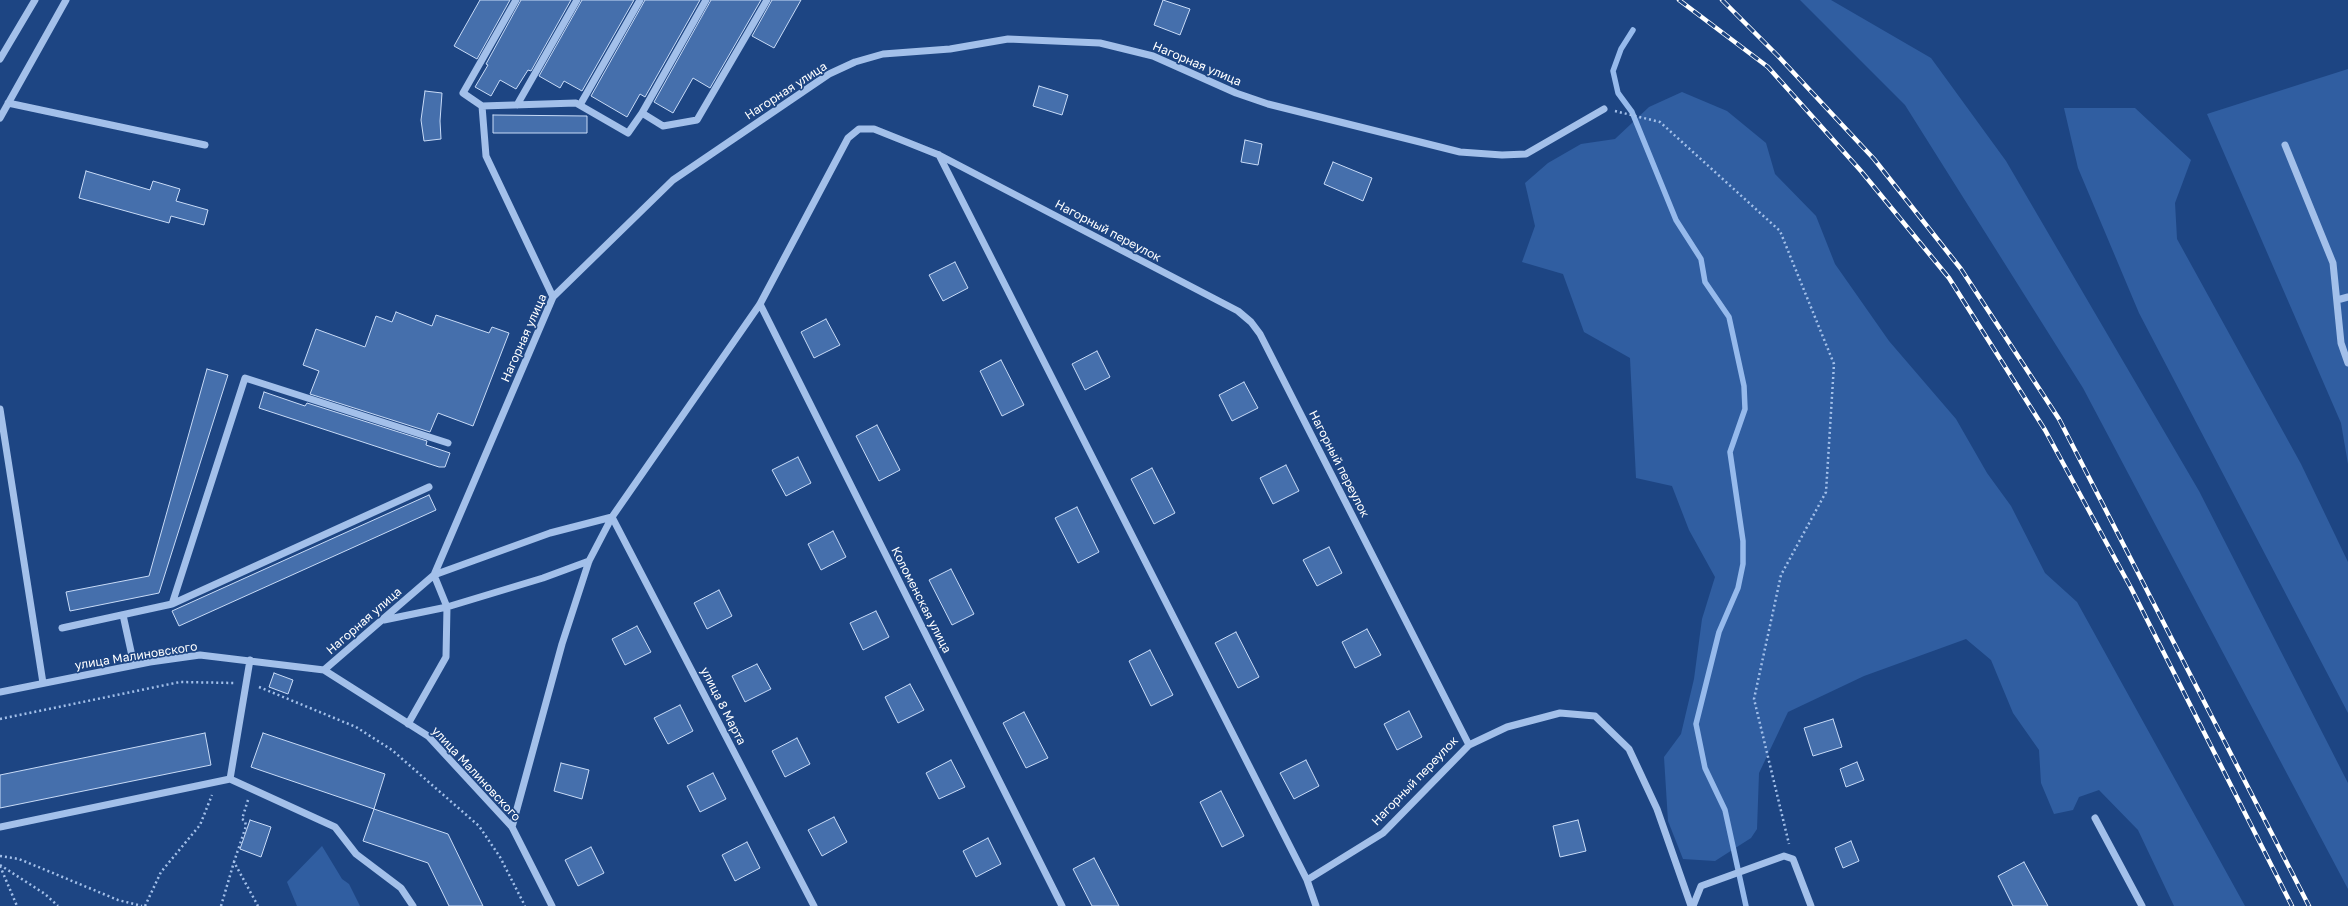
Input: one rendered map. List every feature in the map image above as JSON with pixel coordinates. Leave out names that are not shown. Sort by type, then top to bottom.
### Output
[{"type":"street","points":[[0,59],[35,0]]},
{"type":"street","points":[[0,118],[66,0]]},
{"type":"street","points":[[516,0],[463,93],[482,106],[576,102],[628,133],[642,113],[706,0]]},
{"type":"street","points":[[517,105],[577,0]]},
{"type":"street","points":[[580,105],[640,0]]},
{"type":"street","points":[[642,113],[663,126],[697,120],[767,0]]},
{"type":"street","name":"Нагорная улица","points":[[324,670],[434,575],[553,297],[673,180],[829,74],[855,62],[883,54],[950,49],[1008,39],[1100,43],[1153,56],[1236,93],[1268,104],[1460,152],[1502,155],[1526,154],[1604,109]]},
{"type":"street","points":[[8,103],[205,145]]},
{"type":"street","points":[[482,106],[486,156],[553,297]]},
{"type":"street","name":"Нагорный переулок","points":[[760,304],[848,138],[859,129],[874,129],[939,155],[1231,308],[1251,322],[1260,334],[1469,745],[1383,833],[1307,880]]},
{"type":"street","points":[[2285,145],[2333,263],[2342,343],[2348,363]]},
{"type":"street","points":[[939,155],[1307,880],[1316,906]]},
{"type":"street","points":[[2337,300],[2348,296]]},
{"type":"street","points":[[512,827],[562,644],[590,561],[612,517],[760,304]]},
{"type":"street","name":"Коломенская улица","points":[[760,304],[1062,906]]},
{"type":"street","points":[[172,604],[246,378],[448,443]]},
{"type":"street","points":[[0,409],[43,683]]},
{"type":"street","points":[[62,628],[172,604],[429,487]]},
{"type":"street","points":[[408,724],[446,657],[447,607],[434,575],[550,533],[612,517]]},
{"type":"street","name":"улица 8 Марта","points":[[612,517],[814,906]]},
{"type":"street","points":[[381,620],[447,607],[543,578],[590,561]]},
{"type":"street","points":[[124,615],[134,665]]},
{"type":"street","name":"улица Малиновского","points":[[0,692],[134,665],[200,655],[324,670],[428,736],[512,827],[552,906]]},
{"type":"street","points":[[230,779],[250,660]]},
{"type":"street","points":[[1469,745],[1507,727],[1560,713],[1595,716],[1629,749],[1657,809],[1692,906]]},
{"type":"street","points":[[0,827],[230,779],[335,827],[356,854],[401,888],[413,906]]},
{"type":"street","points":[[2095,818],[2142,906]]},
{"type":"street","points":[[1692,906],[1701,886],[1784,856],[1793,859],[1811,906]]},
{"type":"path","points":[[1604,109],[1660,122],[1780,231],[1834,364],[1826,492],[1781,575],[1754,699],[1793,859]]},
{"type":"path","points":[[0,719],[180,682],[257,686],[356,727],[392,750],[479,826],[500,858],[524,906]]},
{"type":"path","points":[[145,906],[161,872],[200,825],[208,807],[216,782]]},
{"type":"path","points":[[221,906],[246,826],[245,821],[242,819],[252,788]]},
{"type":"path","points":[[0,856],[19,859],[118,900],[142,906]]},
{"type":"path","points":[[234,862],[258,906]]},
{"type":"path","points":[[0,866],[12,889],[17,906]]},
{"type":"path","points":[[0,866],[45,894],[58,906]]},
{"type":"shaded area","points":[[1800,0],[1831,0],[1931,58],[2006,161],[2199,491],[2348,783],[2348,889],[2083,388],[1905,105]]},
{"type":"shaded area","points":[[2348,69],[2348,464],[2341,423],[2207,114]]},
{"type":"shaded area","points":[[1682,92],[1727,111],[1766,143],[1775,174],[1816,216],[1835,264],[1889,341],[1956,419],[1987,473],[2011,506],[2045,573],[2077,602],[2245,906],[2174,906],[2138,830],[2099,790],[2079,797],[2073,810],[2054,814],[2041,783],[2039,750],[2013,713],[1991,660],[1966,639],[1864,676],[1788,712],[1759,773],[1757,829],[1751,838],[1715,861],[1683,859],[1668,821],[1664,757],[1681,734],[1694,679],[1702,619],[1715,577],[1689,530],[1672,486],[1636,478],[1630,358],[1584,332],[1563,274],[1522,262],[1535,226],[1525,183],[1548,163],[1581,144],[1615,139],[1649,107]]},
{"type":"shaded area","points":[[2064,108],[2135,108],[2191,160],[2175,203],[2177,239],[2301,464],[2348,562],[2348,713],[2139,313],[2078,168]]},
{"type":"shaded area","points":[[322,846],[342,879],[349,884],[360,906],[297,906],[287,882]]},
{"type":"building","points":[[480,0],[510,0],[477,59],[454,46]]},
{"type":"building","points":[[521,0],[571,0],[531,71],[528,70],[516,89],[500,80],[491,96],[475,87],[488,65],[486,64]]},
{"type":"building","points":[[582,0],[634,0],[582,91],[564,81],[560,88],[539,76]]},
{"type":"building","points":[[645,0],[700,0],[645,97],[640,94],[627,117],[591,96]]},
{"type":"building","points":[[711,0],[761,0],[710,88],[693,78],[673,113],[654,102]]},
{"type":"building","points":[[772,0],[801,0],[774,48],[752,36]]},
{"type":"building","points":[[1163,0],[1190,9],[1180,35],[1154,25]]},
{"type":"building","points":[[1039,86],[1068,95],[1062,115],[1033,106]]},
{"type":"building","points":[[425,91],[442,93],[440,121],[441,139],[424,141],[421,120]]},
{"type":"building","points":[[493,115],[587,116],[587,133],[493,133]]},
{"type":"building","points":[[1245,140],[1262,144],[1258,165],[1241,162]]},
{"type":"building","points":[[1333,162],[1372,178],[1363,201],[1324,184]]},
{"type":"building","points":[[86,171],[150,190],[153,181],[180,189],[176,201],[208,210],[204,225],[171,216],[169,223],[79,198]]},
{"type":"building","points":[[955,262],[968,288],[943,301],[929,275]]},
{"type":"building","points":[[396,312],[432,326],[436,315],[489,333],[492,327],[509,333],[473,426],[438,413],[430,432],[310,394],[319,371],[303,365],[316,329],[365,347],[376,316],[392,322]]},
{"type":"building","points":[[826,319],[840,345],[814,358],[801,332]]},
{"type":"building","points":[[1097,351],[1110,377],[1085,390],[1072,364]]},
{"type":"building","points":[[1001,360],[1024,405],[1002,416],[980,371]]},
{"type":"building","points":[[207,369],[228,375],[159,593],[70,611],[66,592],[149,576]]},
{"type":"building","points":[[1244,382],[1258,408],[1232,421],[1219,395]]},
{"type":"building","points":[[264,392],[305,406],[307,403],[427,441],[426,445],[450,453],[445,467],[439,467],[259,408]]},
{"type":"building","points":[[877,425],[900,470],[879,481],[856,436]]},
{"type":"building","points":[[798,457],[811,483],[786,496],[772,470]]},
{"type":"building","points":[[1286,465],[1299,491],[1273,504],[1260,478]]},
{"type":"building","points":[[1152,468],[1175,513],[1154,524],[1131,479]]},
{"type":"building","points":[[429,495],[436,510],[179,626],[172,611]]},
{"type":"building","points":[[1077,507],[1099,552],[1078,563],[1055,518]]},
{"type":"building","points":[[833,531],[846,557],[821,570],[808,544]]},
{"type":"building","points":[[1329,547],[1342,573],[1317,586],[1303,560]]},
{"type":"building","points":[[951,569],[974,614],[952,625],[929,580]]},
{"type":"building","points":[[719,590],[732,616],[707,629],[694,603]]},
{"type":"building","points":[[876,611],[889,637],[863,650],[850,623]]},
{"type":"building","points":[[637,626],[651,652],[625,665],[612,639]]},
{"type":"building","points":[[1367,629],[1381,655],[1355,668],[1342,642]]},
{"type":"building","points":[[1236,632],[1259,677],[1238,688],[1215,643]]},
{"type":"building","points":[[1150,650],[1173,695],[1151,706],[1129,661]]},
{"type":"building","points":[[757,664],[771,689],[745,702],[732,676]]},
{"type":"building","points":[[274,673],[293,680],[288,694],[269,687]]},
{"type":"building","points":[[910,684],[924,710],[898,723],[885,697]]},
{"type":"building","points":[[680,705],[693,731],[668,744],[654,718]]},
{"type":"building","points":[[1409,711],[1422,737],[1397,750],[1384,724]]},
{"type":"building","points":[[1024,712],[1048,758],[1026,768],[1003,723]]},
{"type":"building","points":[[1833,719],[1842,747],[1813,756],[1804,728]]},
{"type":"building","points":[[205,733],[211,765],[0,808],[0,775]]},
{"type":"building","points":[[263,733],[385,774],[374,809],[251,767]]},
{"type":"building","points":[[797,738],[810,764],[785,777],[772,751]]},
{"type":"building","points":[[951,760],[965,787],[939,799],[926,773]]},
{"type":"building","points":[[1306,760],[1319,786],[1294,799],[1280,773]]},
{"type":"building","points":[[1857,762],[1864,780],[1846,787],[1840,769]]},
{"type":"building","points":[[561,763],[589,770],[582,799],[554,791]]},
{"type":"building","points":[[713,773],[726,799],[700,812],[687,786]]},
{"type":"building","points":[[1221,791],[1244,836],[1222,847],[1200,802]]},
{"type":"building","points":[[374,809],[448,834],[483,906],[449,906],[428,863],[363,841]]},
{"type":"building","points":[[834,817],[847,842],[822,856],[808,830]]},
{"type":"building","points":[[250,820],[271,827],[261,857],[240,849]]},
{"type":"building","points":[[1578,820],[1586,851],[1560,857],[1553,826]]},
{"type":"building","points":[[988,838],[1001,864],[976,877],[963,851]]},
{"type":"building","points":[[1851,841],[1859,861],[1843,868],[1835,848]]},
{"type":"building","points":[[747,842],[760,868],[735,881],[722,855]]},
{"type":"building","points":[[591,847],[604,873],[578,886],[565,860]]},
{"type":"building","points":[[1094,858],[1119,906],[1092,906],[1073,869]]},
{"type":"building","points":[[2024,862],[2048,906],[2013,906],[1998,876]]},
{"type":"waterway","points":[[1633,30],[1621,49],[1613,71],[1618,93],[1632,112],[1676,220],[1701,259],[1705,282],[1729,317],[1744,386],[1745,409],[1730,452],[1743,541],[1743,564],[1738,588],[1719,632],[1696,724],[1705,768],[1725,810],[1746,906]]},
{"type":"railway","points":[[1679,0],[1768,67],[1861,171],[1949,278],[2045,430],[2131,588],[2292,906]]},
{"type":"railway","points":[[1722,0],[1778,56],[1874,159],[1961,269],[2059,419],[2309,906]]}]
